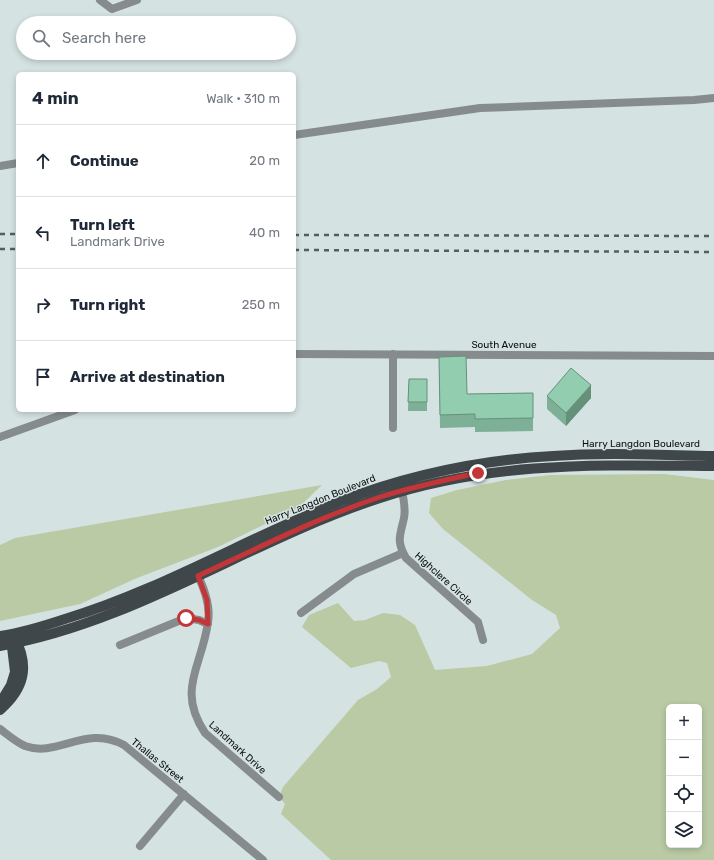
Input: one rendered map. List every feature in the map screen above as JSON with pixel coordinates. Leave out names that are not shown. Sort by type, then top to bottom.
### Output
[{"type":"main road","name":"Harry Langdon Boulevard","points":[[0,636],[13,634],[110,605],[282,537],[401,486],[424,474],[486,462],[553,456],[714,456]]},
{"type":"main road","name":"Harry Langdon Boulevard","points":[[401,486],[478,473],[550,466],[714,466]]},
{"type":"main road","name":"Harry Langdon Boulevard","points":[[9,645],[37,639],[107,616],[196,572]]},
{"type":"main road","points":[[0,703],[11,685],[15,667],[9,645],[13,634]]},
{"type":"main road","points":[[0,710],[14,697],[20,686],[23,674],[23,659],[29,646],[37,639]]},
{"type":"main road","points":[[9,645],[23,659]]},
{"type":"main road","points":[[0,651],[9,658],[15,667]]},
{"type":"street","points":[[100,0],[112,9],[137,0]]},
{"type":"street","points":[[296,135],[480,108],[714,98]]},
{"type":"street","points":[[0,166],[16,164]]},
{"type":"street","name":"South Avenue","points":[[296,354],[714,356]]},
{"type":"street","points":[[393,354],[393,428]]},
{"type":"street","points":[[0,437],[69,412]]},
{"type":"street","name":"Highclere Circle","points":[[401,486],[405,517],[400,532],[399,546],[406,558],[478,622],[483,640]]},
{"type":"street","points":[[301,614],[354,574],[403,553]]},
{"type":"street","name":"Landmark Drive","points":[[196,572],[207,600],[208,624],[191,696],[192,710],[196,720],[205,734],[279,797]]},
{"type":"street","points":[[120,645],[186,618],[199,620],[208,624]]},
{"type":"street","name":"Thallas Street","points":[[0,729],[16,741],[37,748],[98,737],[115,740],[124,745],[263,860]]},
{"type":"street","points":[[140,846],[184,794]]},
{"type":"green space","points":[[664,474],[714,480],[714,860],[331,860],[281,814],[285,804],[279,797],[283,787],[358,700],[377,689],[391,677],[387,663],[379,661],[351,668],[302,627],[309,615],[338,603],[354,621],[365,620],[383,613],[400,615],[415,625],[435,670],[487,666],[532,654],[560,628],[556,615],[532,600],[443,529],[429,513],[431,498],[457,490],[506,480],[550,475]]},
{"type":"green space","points":[[322,485],[298,508],[218,547],[137,578],[80,604],[0,621],[0,545],[15,538]]},
{"type":"building","points":[[466,356],[467,394],[533,393],[533,418],[475,419],[475,414],[440,415],[439,357]]},
{"type":"building","points":[[571,368],[591,385],[566,413],[547,396]]},
{"type":"building","points":[[409,379],[427,379],[427,402],[408,402]]},
{"type":"railway","points":[[0,234],[16,234]]},
{"type":"railway","points":[[296,235],[714,236]]},
{"type":"railway","points":[[0,249],[16,249]]},
{"type":"railway","points":[[296,250],[714,252]]},
{"type":"route","points":[[186,618],[199,620],[208,624],[209,621],[207,600],[198,576],[335,514],[411,488],[478,473]]}]
